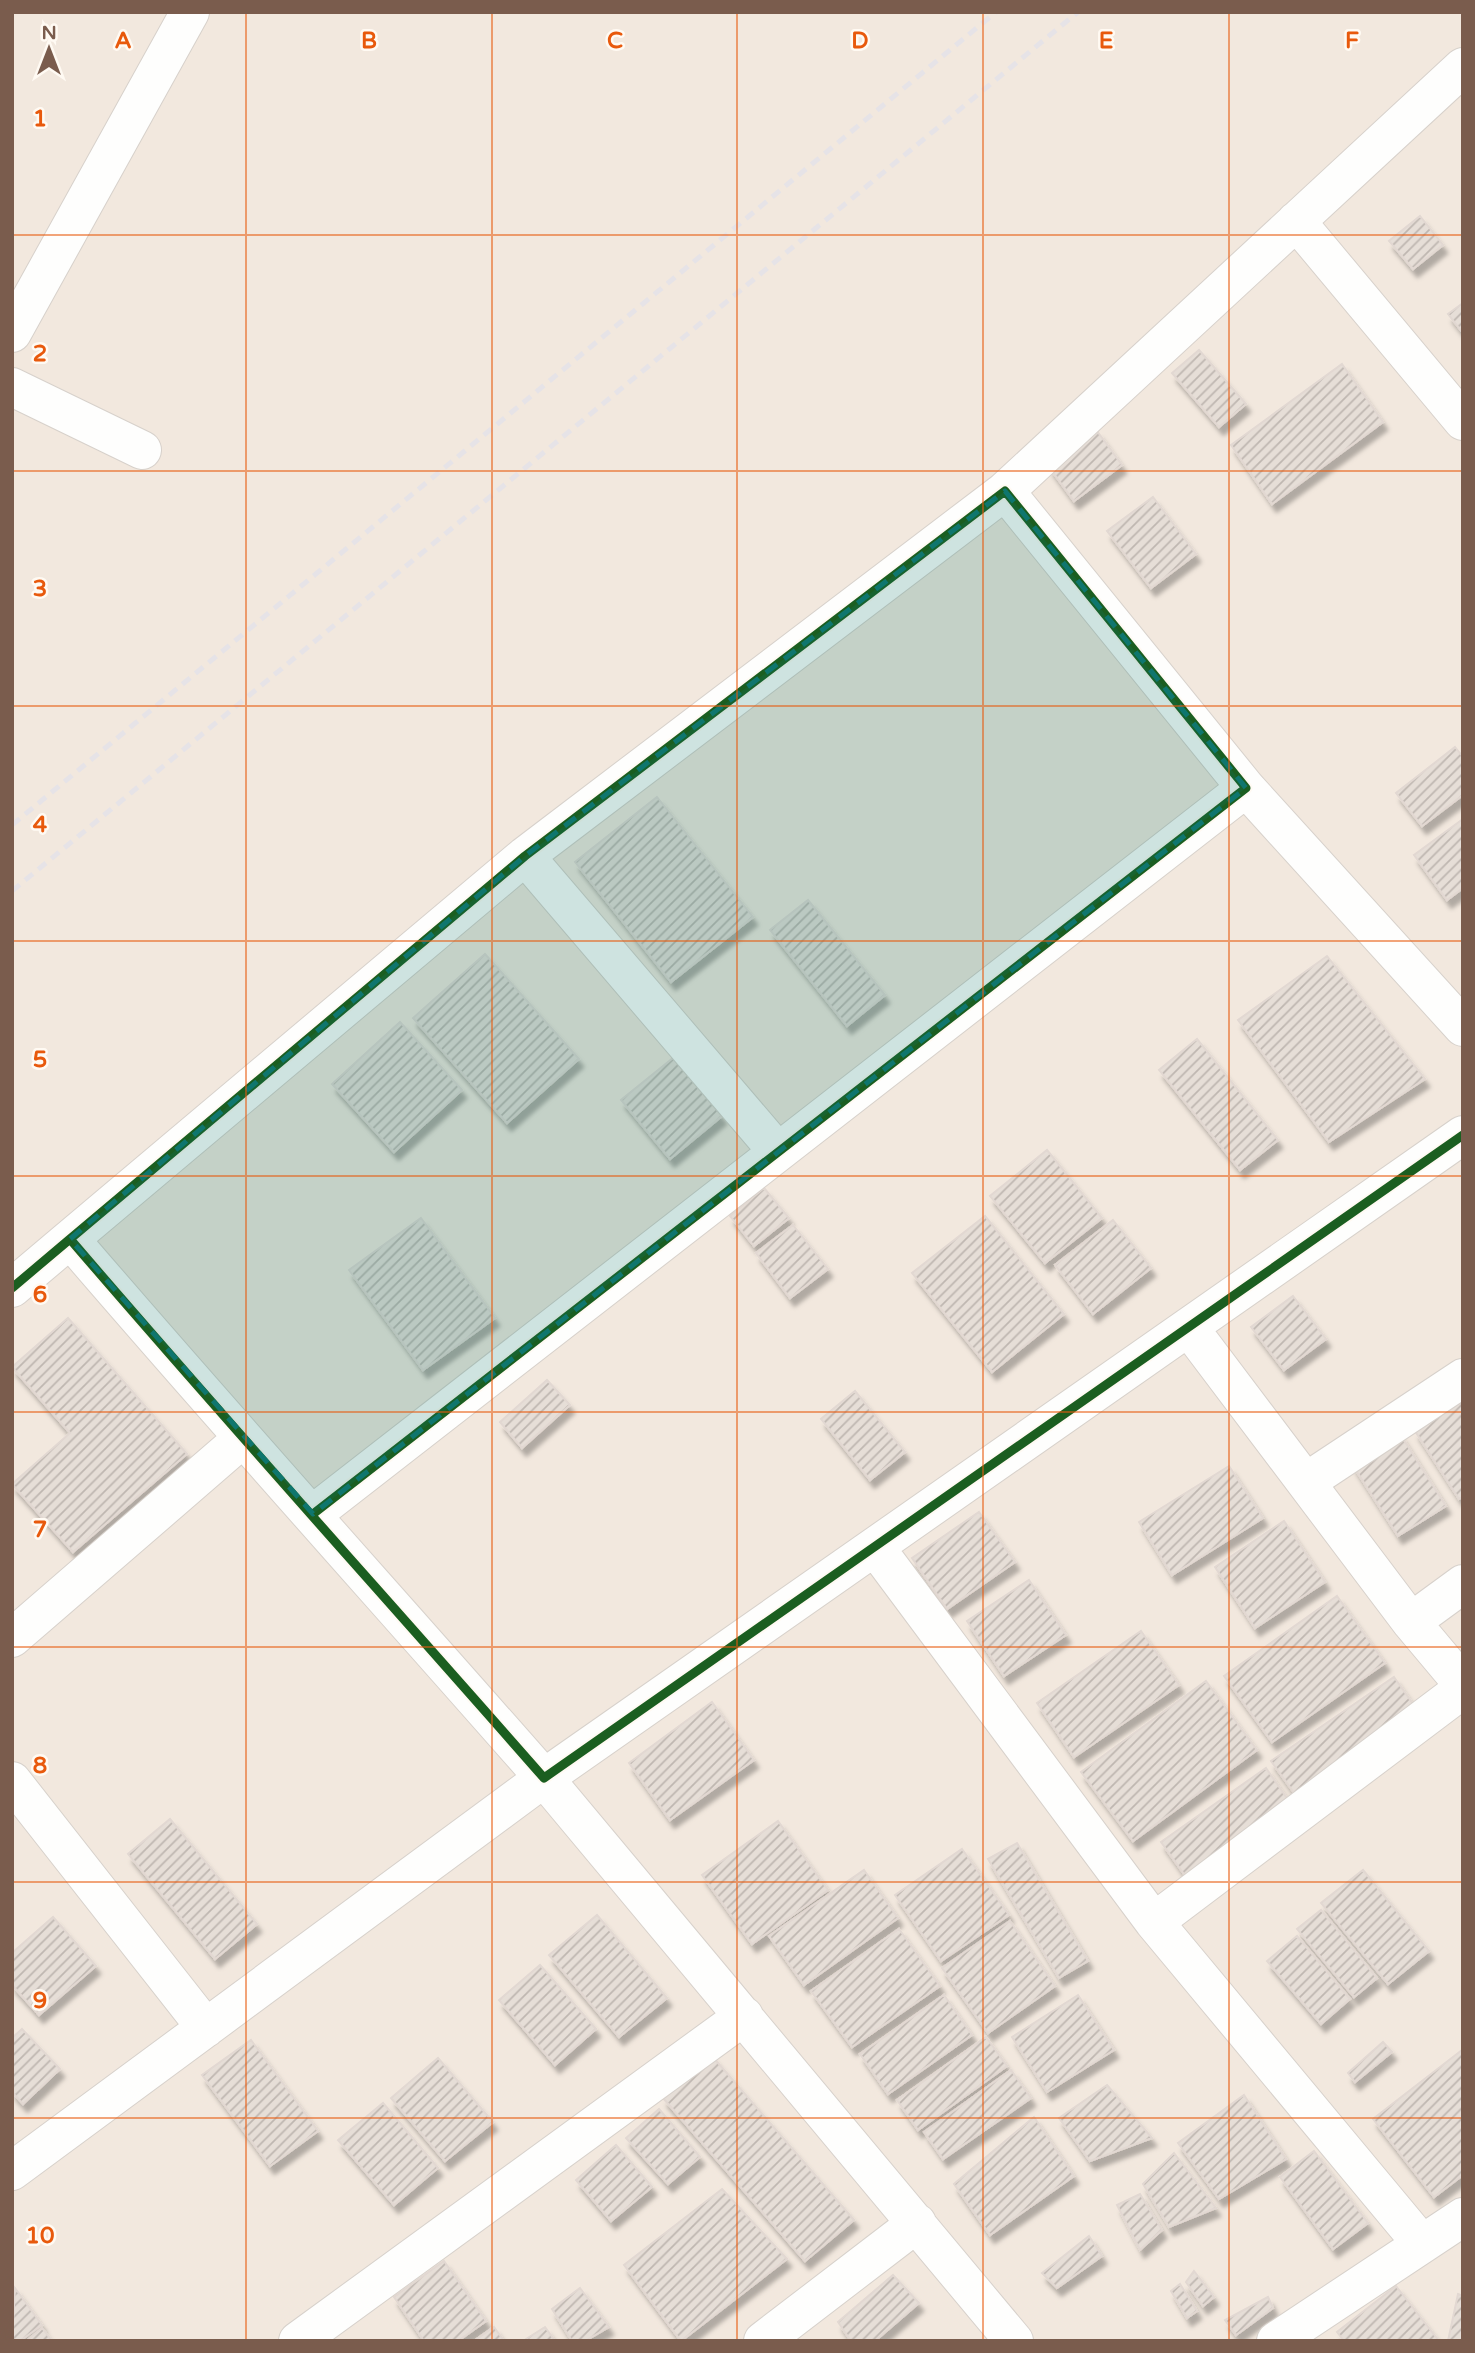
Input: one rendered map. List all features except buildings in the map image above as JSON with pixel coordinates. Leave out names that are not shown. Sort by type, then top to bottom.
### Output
[{"type":"street","points":[[12,333],[190,12]]},
{"type":"street","points":[[12,1288],[524,856],[1005,491],[1463,67]]},
{"type":"street","points":[[1296,221],[1463,421]]},
{"type":"street","points":[[12,387],[142,450]]},
{"type":"street","points":[[1005,491],[1246,788],[1463,1027]]},
{"type":"street","points":[[313,1514],[1246,788]]},
{"type":"street","points":[[524,856],[778,1152]]},
{"type":"street","points":[[12,2171],[544,1778],[1190,1329],[1463,1135]]},
{"type":"street","points":[[69,1239],[242,1439],[313,1514],[544,1778],[1014,2341]]},
{"type":"street","points":[[1154,1922],[1463,1687],[1190,1329]]},
{"type":"street","points":[[1306,1482],[1463,1378]]},
{"type":"street","points":[[12,1638],[242,1439]]},
{"type":"street","points":[[875,1547],[1154,1922],[1422,2244]]},
{"type":"street","points":[[1411,1622],[1463,1584]]},
{"type":"street","points":[[12,1781],[206,2028]]},
{"type":"street","points":[[298,2341],[744,2016]]},
{"type":"street","points":[[1276,2341],[1463,2217]]},
{"type":"street","points":[[763,2341],[918,2223]]},
{"type":"highlighted area","points":[[1005,491],[1246,788],[313,1514],[70,1239],[525,856]]},
{"type":"shaded area","points":[[12,12],[1463,12],[1463,2341],[12,2341]]},
{"type":"railway","points":[[12,825],[996,12]]},
{"type":"railway","points":[[12,891],[1078,12]]},
{"type":"cycle path","points":[[70,1239],[525,856],[1005,491],[1246,788],[313,1514]]},
{"type":"cycle path","points":[[12,1288],[70,1239],[544,1778],[1463,1135]]}]
